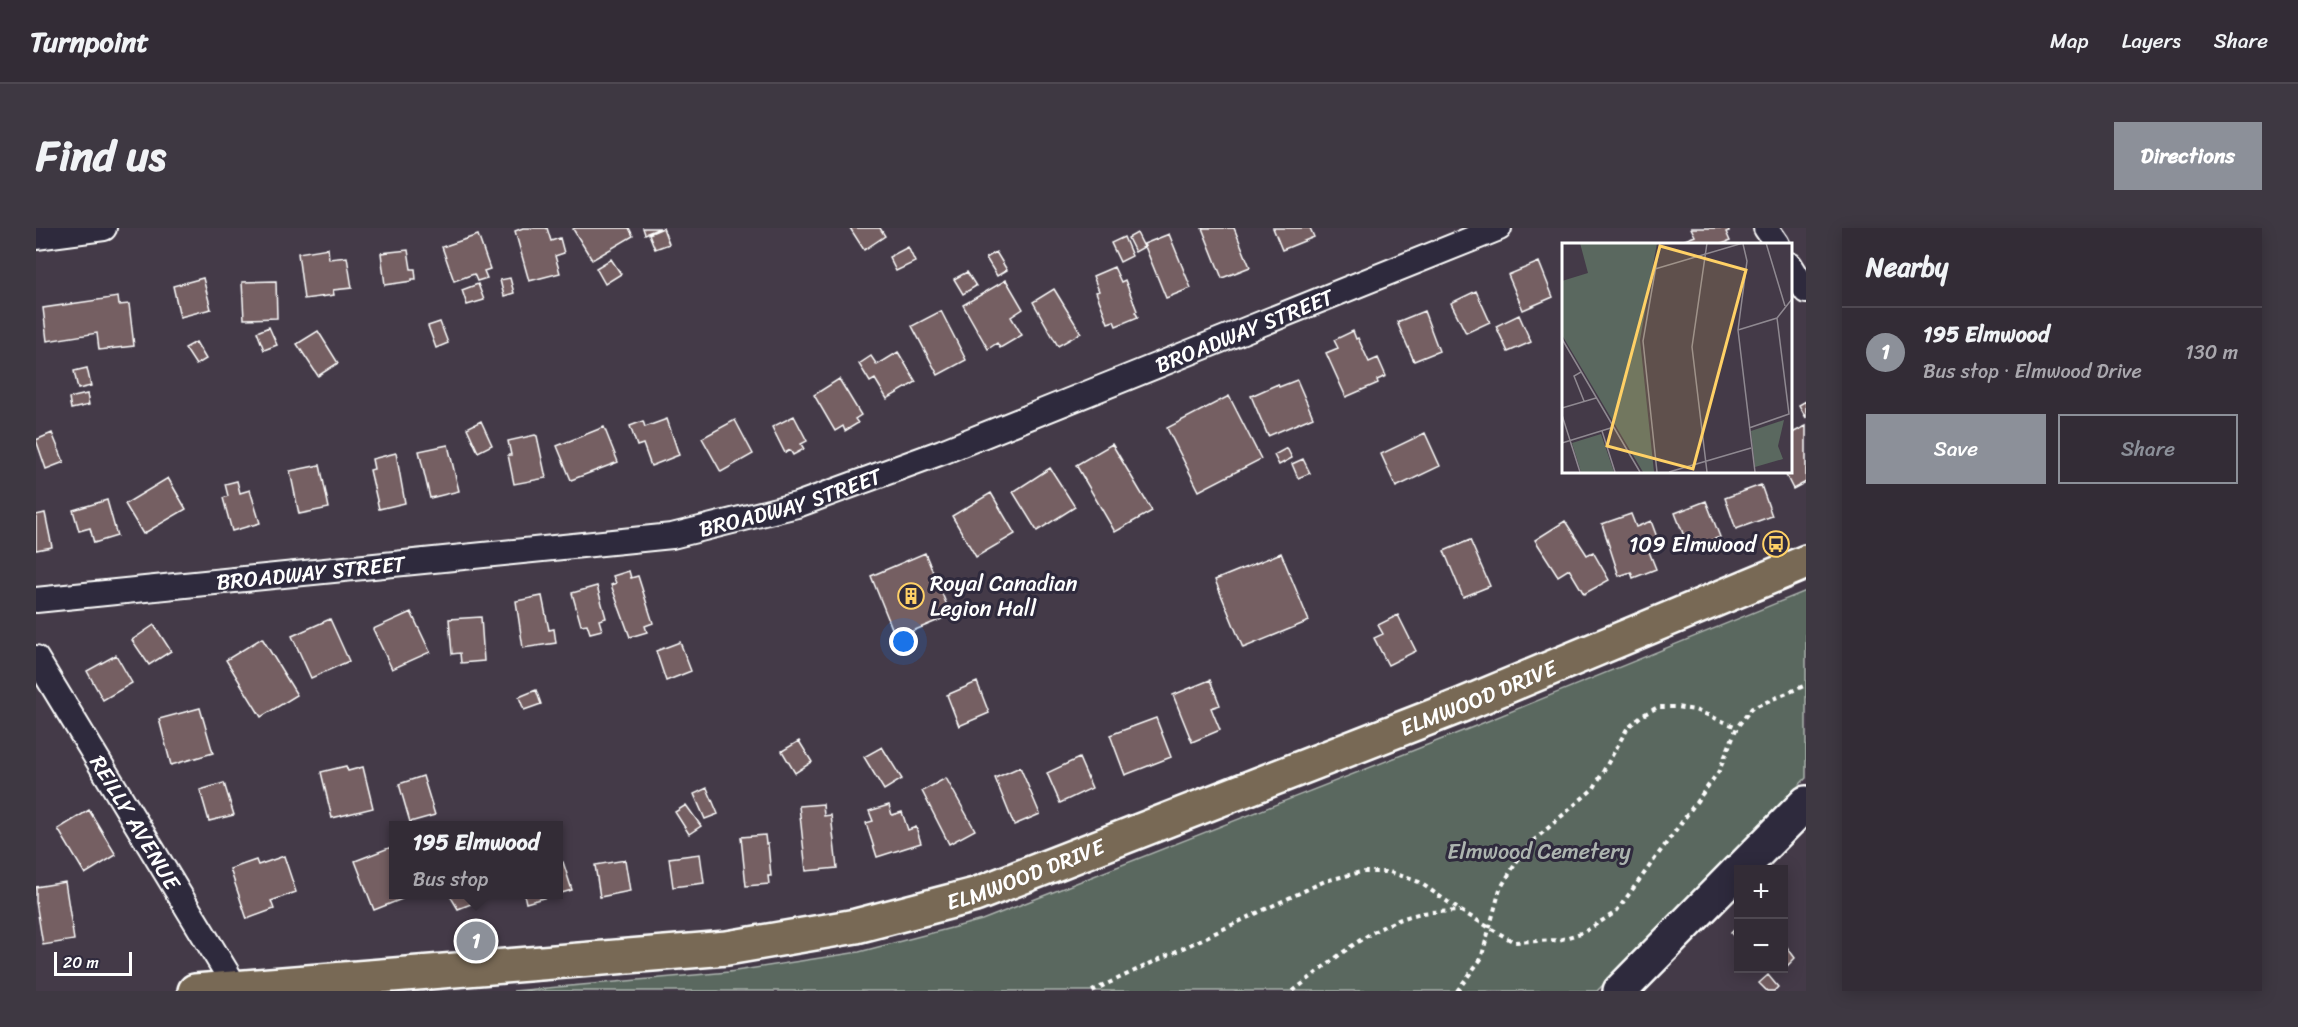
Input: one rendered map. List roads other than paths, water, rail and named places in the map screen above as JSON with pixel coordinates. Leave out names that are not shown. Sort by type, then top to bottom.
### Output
[{"type":"main road","name":"ELMWOOD DRIVE","points":[[195,991],[727,948],[856,926],[975,895],[1462,705],[1806,562]]},
{"type":"main road","points":[[1744,865],[1806,803]]},
{"type":"main road","points":[[1635,985],[1734,876]]},
{"type":"street","points":[[36,237],[104,228]]},
{"type":"street","name":"BROADWAY STREET","points":[[36,600],[672,536],[797,505],[942,452],[1499,228]]},
{"type":"street","points":[[1766,228],[1776,243]]},
{"type":"street","points":[[1791,267],[1806,291]]},
{"type":"street","name":"REILLY AVENUE","points":[[36,658],[236,988]]},
{"type":"place","name":"109 Elmwood","points":[[1776,544]]},
{"type":"place","name":"Royal Canadian Legion Hall","points":[[911,596]]},
{"type":"place","name":"195 Elmwood","points":[[476,941]]},
{"type":"park label","name":"Elmwood Cemetery","points":[[1539,851]]}]
